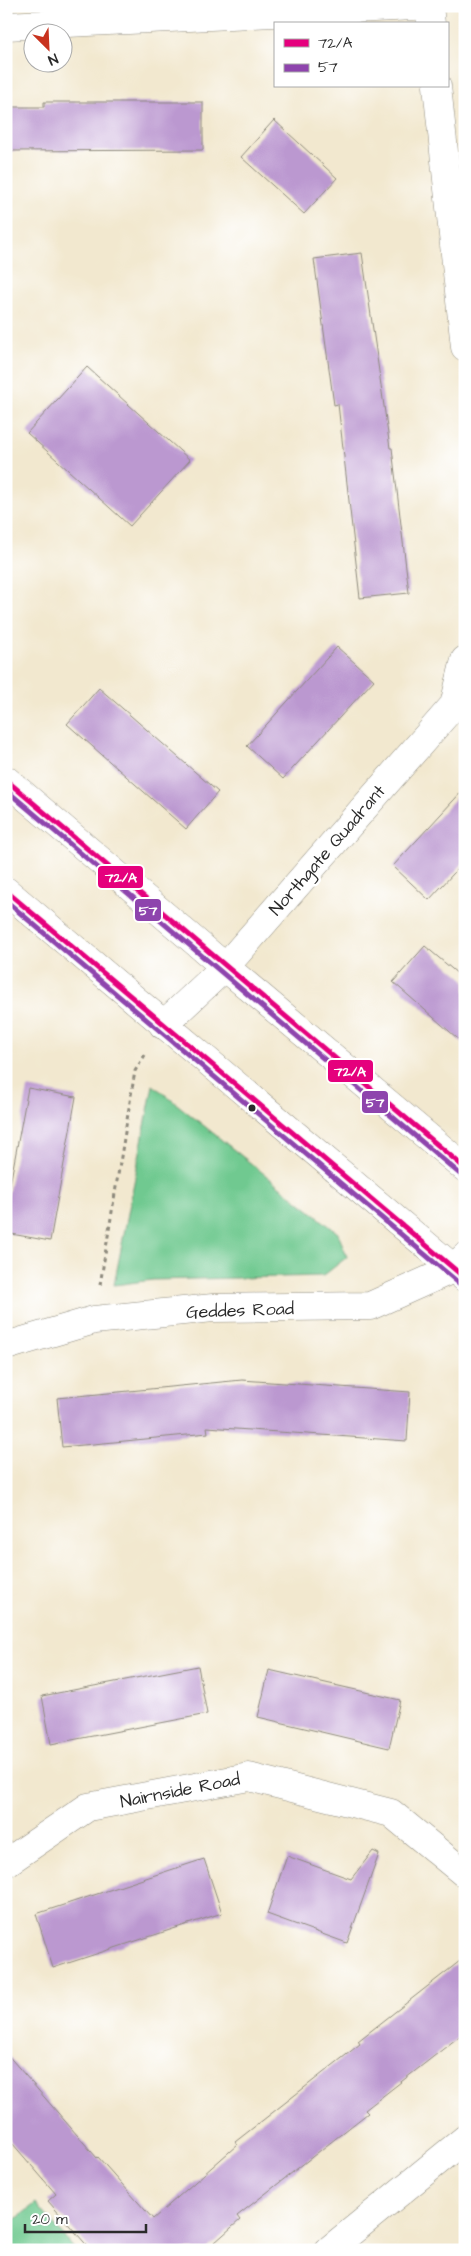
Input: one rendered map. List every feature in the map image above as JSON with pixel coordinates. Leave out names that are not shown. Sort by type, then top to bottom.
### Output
[{"type":"street","points":[[6,26],[414,6]]},
{"type":"street","points":[[429,6],[431,22]]},
{"type":"street","points":[[437,88],[465,346]]},
{"type":"street","name":"Northgate Quadrant","points":[[163,1025],[225,967],[454,705],[465,660]]},
{"type":"street","points":[[6,780],[465,1168]]},
{"type":"street","points":[[6,891],[163,1025],[461,1268]]},
{"type":"street","name":"Geddes Road","points":[[6,1346],[94,1320],[213,1308],[370,1306],[461,1268]]},
{"type":"street","name":"Nairnside Road","points":[[6,1863],[88,1807],[249,1777],[391,1813],[465,1874]]},
{"type":"street","points":[[328,2250],[465,2138]]},
{"type":"path","points":[[94,1320],[135,1071],[163,1025]]},
{"type":"green space","points":[[153,1085],[338,1233],[347,1257],[323,1276],[153,1280],[114,1285]]},
{"type":"green space","points":[[36,2203],[75,2250],[6,2250],[6,2227]]},
{"type":"building","points":[[44,102],[203,102],[203,150],[6,151],[6,107],[44,107]]},
{"type":"building","points":[[274,120],[337,178],[304,214],[241,157]]},
{"type":"building","points":[[362,253],[390,448],[392,448],[409,593],[360,598],[338,404],[334,405],[314,259]]},
{"type":"building","points":[[87,367],[190,460],[130,526],[27,433]]},
{"type":"building","points":[[337,647],[374,680],[283,779],[247,746]]},
{"type":"building","points":[[99,688],[218,792],[186,829],[67,724]]},
{"type":"building","points":[[465,788],[465,861],[429,900],[393,866]]},
{"type":"building","points":[[425,946],[465,980],[465,1045],[393,982]]},
{"type":"building","points":[[28,1088],[76,1097],[50,1241],[6,1233],[6,1206]]},
{"type":"building","points":[[242,1380],[410,1392],[407,1441],[207,1427],[208,1433],[62,1447],[57,1398]]},
{"type":"building","points":[[198,1666],[207,1714],[51,1744],[42,1696]]},
{"type":"building","points":[[269,1670],[400,1700],[389,1748],[258,1717]]},
{"type":"building","points":[[373,1851],[379,1854],[347,1943],[267,1914],[287,1856],[351,1879]]},
{"type":"building","points":[[204,1859],[222,1913],[53,1968],[36,1914]]},
{"type":"building","points":[[465,1957],[465,2032],[365,2110],[368,2113],[237,2216],[240,2220],[206,2250],[91,2250],[48,2201],[56,2194],[6,2136],[6,2053],[153,2219],[237,2145],[235,2142],[360,2044],[358,2041]]},
{"type":"transit line","name":"72/A","points":[[6,780],[465,1168]]},
{"type":"transit line","name":"57","points":[[6,790],[460,1174]]},
{"type":"transit line","name":"72/A","points":[[6,891],[465,1278]]},
{"type":"transit line","name":"57","points":[[6,901],[460,1284]]}]
